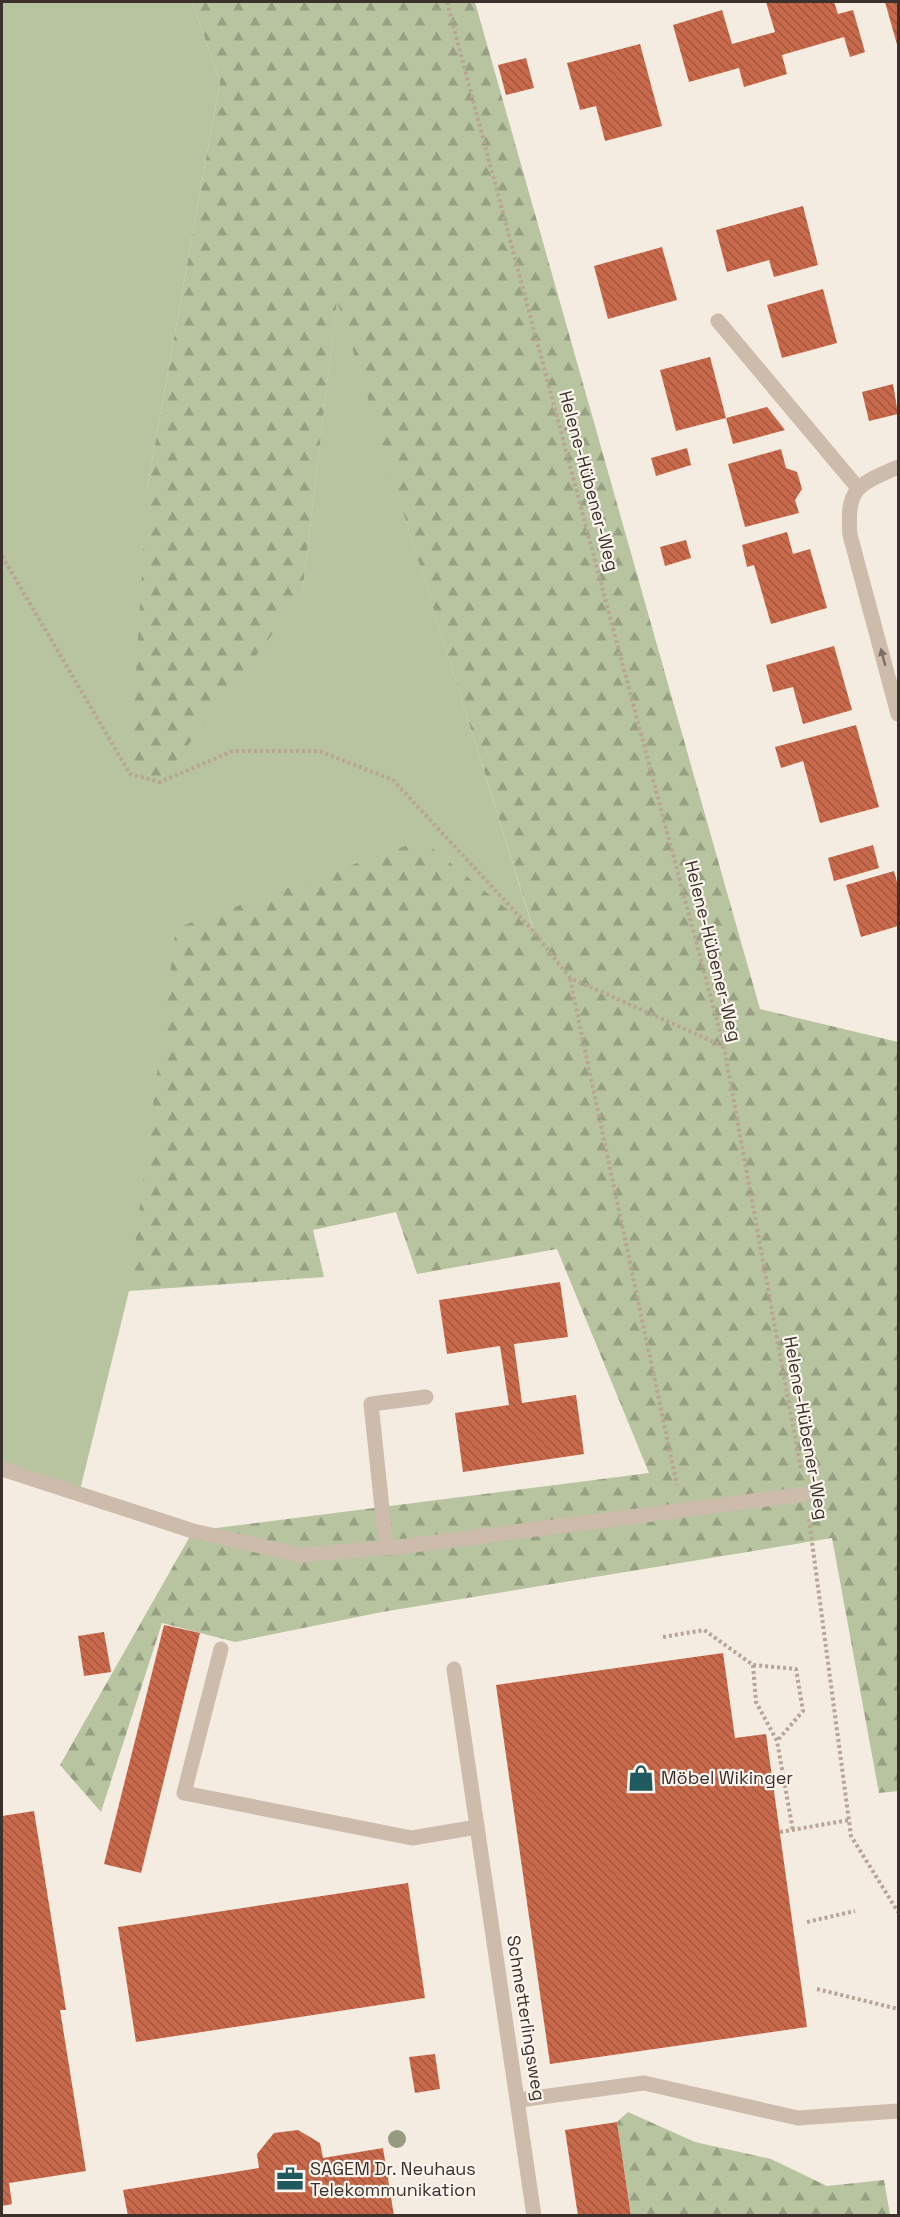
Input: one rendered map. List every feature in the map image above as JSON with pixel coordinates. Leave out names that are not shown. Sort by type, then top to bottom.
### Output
[{"type":"street","points":[[718,321],[858,488]]},
{"type":"street","points":[[898,467],[858,488],[848,507],[850,535],[898,714]]},
{"type":"street","points":[[386,1546],[371,1404],[426,1397]]},
{"type":"street","points":[[2,1469],[193,1531],[300,1555],[406,1546],[806,1494]]},
{"type":"street","points":[[220,1649],[184,1793],[412,1838],[477,1827]]},
{"type":"street","name":"Schmetterlingsweg","points":[[454,1669],[519,2100],[534,2216]]},
{"type":"street","points":[[519,2100],[644,2083],[798,2118],[898,2111]]},
{"type":"path","name":"Helene-Hübener-Weg","points":[[447,2],[724,1047],[806,1494],[851,1836],[898,1912]]},
{"type":"path","points":[[2,556],[129,774],[160,782],[233,751],[319,751],[393,780],[534,932],[570,978],[682,1510]]},
{"type":"path","points":[[570,978],[724,1047]]},
{"type":"path","points":[[663,1637],[704,1630],[753,1665],[796,1669],[803,1711],[777,1741]]},
{"type":"path","points":[[753,1665],[756,1702],[777,1741],[793,1831]]},
{"type":"path","points":[[780,1832],[849,1820]]},
{"type":"path","points":[[807,1922],[855,1911]]},
{"type":"path","points":[[817,1989],[898,2009]]},
{"type":"green space","points":[[2,2],[192,2],[220,81],[147,489],[302,595],[337,298],[534,932],[129,1291],[79,1494],[2,1469]]},
{"type":"green space","points":[[192,2],[475,2],[760,1009],[898,1042],[898,1791],[879,1793],[832,1538],[382,1612],[235,1642],[162,1623],[101,1812],[60,1765],[193,1531],[649,1473],[557,1249],[417,1274],[396,1212],[313,1230],[324,1277],[129,1291],[176,928],[422,840],[534,931],[337,300],[302,595],[160,782],[130,774],[147,489],[220,81]]},
{"type":"green space","points":[[628,2112],[695,2142],[771,2159],[827,2186],[884,2180],[890,2215],[631,2215],[617,2122]]},
{"type":"building","points":[[766,2],[834,2],[838,14],[853,10],[865,52],[850,57],[844,37],[782,55],[787,74],[744,87],[739,68],[689,82],[673,25],[722,10],[732,44],[775,32]]},
{"type":"building","points":[[885,2],[898,2],[898,48]]},
{"type":"building","points":[[640,44],[662,126],[605,141],[596,106],[580,110],[567,63]]},
{"type":"building","points":[[526,58],[534,88],[506,95],[498,65]]},
{"type":"building","points":[[803,206],[818,265],[774,277],[769,260],[727,272],[716,230]]},
{"type":"building","points":[[662,247],[677,300],[608,319],[594,266]]},
{"type":"building","points":[[823,289],[837,343],[782,358],[767,305]]},
{"type":"building","points":[[710,357],[726,418],[676,431],[660,370]]},
{"type":"building","points":[[893,384],[898,414],[869,421],[862,392]]},
{"type":"building","points":[[767,407],[785,430],[733,444],[726,418]]},
{"type":"building","points":[[687,448],[691,465],[656,476],[651,458]]},
{"type":"building","points":[[781,449],[786,468],[797,472],[802,489],[795,500],[799,513],[745,527],[728,464]]},
{"type":"building","points":[[787,532],[793,554],[810,549],[827,608],[771,624],[754,565],[747,567],[742,545]]},
{"type":"building","points":[[686,540],[691,558],[665,566],[660,547]]},
{"type":"building","points":[[834,646],[852,710],[803,724],[793,687],[773,692],[766,665]]},
{"type":"building","points":[[856,725],[879,807],[820,823],[803,761],[781,768],[775,747]]},
{"type":"building","points":[[873,845],[879,868],[834,881],[828,858]]},
{"type":"building","points":[[894,871],[898,886],[898,926],[861,937],[846,885]]},
{"type":"building","points":[[560,1282],[568,1337],[514,1344],[522,1403],[576,1395],[584,1454],[463,1472],[455,1413],[509,1405],[500,1346],[447,1354],[439,1300]]},
{"type":"building","points":[[164,1625],[200,1633],[141,1873],[104,1864]]},
{"type":"building","points":[[104,1632],[111,1672],[84,1676],[78,1636]]},
{"type":"building","name":"Möbel Wikinger","points":[[723,1653],[735,1738],[766,1734],[807,2027],[550,2064],[496,1685]]},
{"type":"building","points":[[34,1811],[66,2010],[60,2010],[86,2171],[9,2183],[12,2204],[2,2206],[2,1816]]},
{"type":"building","points":[[408,1883],[425,1998],[136,2042],[118,1927]]},
{"type":"building","points":[[435,2054],[440,2089],[415,2093],[409,2057]]},
{"type":"building","points":[[617,2122],[631,2216],[578,2216],[565,2130]]},
{"type":"building","name":"SAGEM Dr. Neuhaus Telekommunikation","points":[[298,2130],[320,2143],[323,2158],[383,2148],[394,2216],[128,2216],[123,2190],[259,2168],[257,2154],[274,2133]]},
{"type":"place","name":"Möbel Wikinger","points":[[641,1778]]},
{"type":"place","name":"SAGEM Dr. Neuhaus Telekommunikation","points":[[290,2179]]}]
